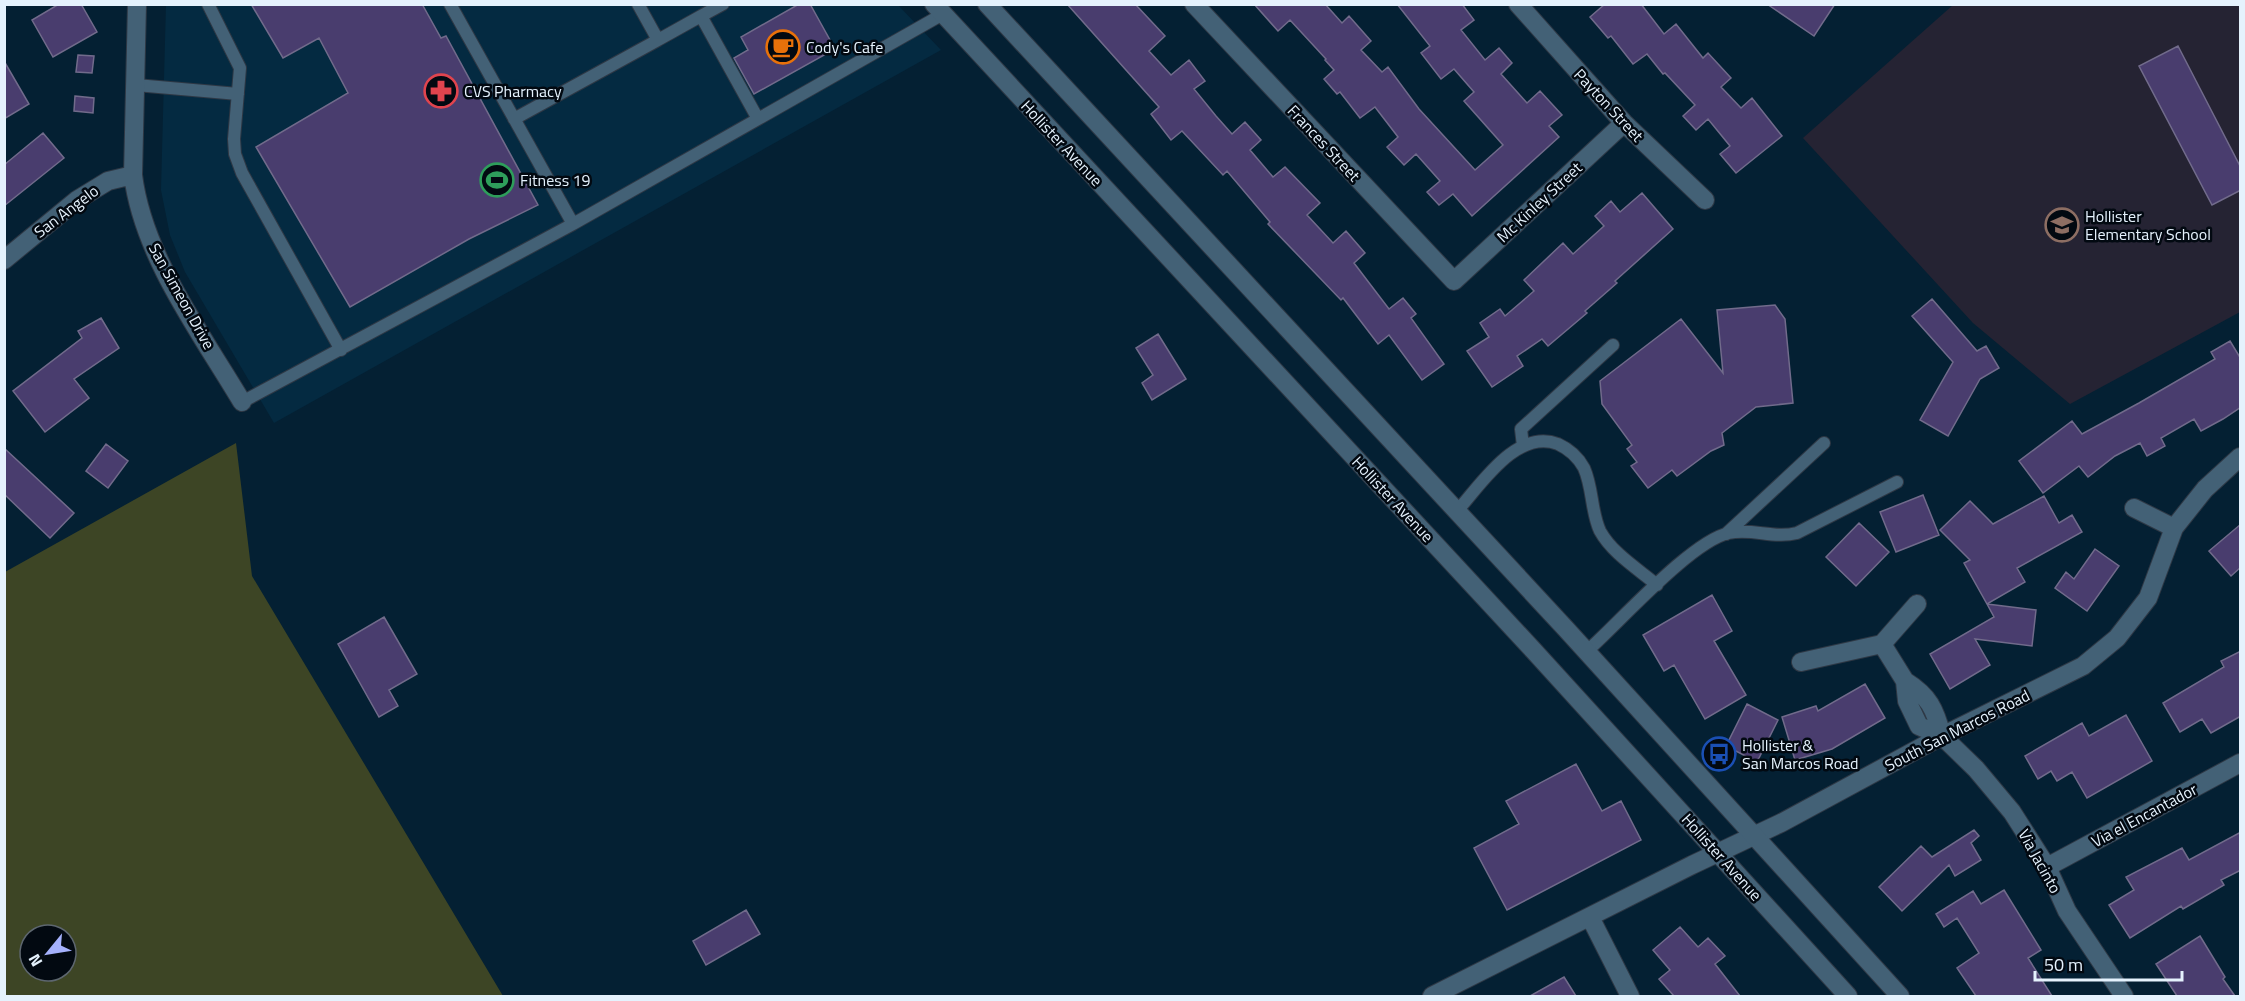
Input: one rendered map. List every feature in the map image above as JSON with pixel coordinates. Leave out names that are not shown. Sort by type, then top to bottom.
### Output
[{"type":"street","name":"San Simeon Drive","points":[[137,4],[133,175],[136,202],[165,270],[242,402]]},
{"type":"street","points":[[987,4],[1586,652],[1900,996]]},
{"type":"street","name":"Frances Street","points":[[1194,4],[1454,281]]},
{"type":"street","name":"Payton Street","points":[[1518,4],[1624,123],[1705,200]]},
{"type":"street","name":"Hollister Avenue","points":[[939,9],[1848,996]]},
{"type":"street","name":"Mc Kinley Street","points":[[1454,281],[1624,123]]},
{"type":"street","name":"San Angelo","points":[[6,255],[76,200],[108,181],[133,175]]},
{"type":"street","name":"South San Marcos Road","points":[[1432,996],[1692,865],[1753,837],[1942,736],[2084,666],[2117,638],[2148,598],[2174,528],[2205,489],[2241,457]]},
{"type":"street","points":[[2134,508],[2174,528]]},
{"type":"street","points":[[1801,662],[1882,644],[1917,604]]},
{"type":"street","points":[[1882,644],[1905,681],[1923,692],[1937,717],[1942,736]]},
{"type":"street","name":"Via Jacinto","points":[[1942,736],[1976,769],[2012,812],[2047,867],[2067,910],[2124,996]]},
{"type":"street","name":"Via el Encantador","points":[[2047,867],[2241,763]]},
{"type":"street","points":[[1590,917],[1630,996]]},
{"type":"lane","points":[[208,4],[238,59],[240,68],[235,154],[242,173],[341,350]]},
{"type":"lane","points":[[450,4],[573,224]]},
{"type":"lane","points":[[638,4],[658,40]]},
{"type":"lane","points":[[514,119],[723,4]]},
{"type":"lane","points":[[242,402],[573,224],[758,119],[939,9]]},
{"type":"lane","points":[[701,16],[758,119]]},
{"type":"lane","points":[[136,85],[238,94]]},
{"type":"lane","points":[[1522,446],[1521,429],[1613,345]]},
{"type":"lane","points":[[1456,511],[1506,457],[1522,446],[1549,441],[1569,449],[1583,467],[1599,529],[1609,544],[1657,585]]},
{"type":"lane","points":[[1586,652],[1689,557],[1726,534],[1824,444]]},
{"type":"lane","points":[[1726,534],[1761,531],[1783,537],[1797,533],[1897,482]]},
{"type":"shaded area","points":[[166,5],[898,5],[941,50],[274,423],[185,272],[170,235],[161,190]]},
{"type":"shaded area","name":"Hollister Elementary School","points":[[1953,5],[2240,5],[2240,312],[2070,404],[1973,323],[1803,138]]},
{"type":"green space","points":[[236,443],[252,576],[503,996],[5,996],[5,572]]},
{"type":"building","points":[[59,4],[81,4],[97,32],[53,57],[32,20]]},
{"type":"building","points":[[251,4],[422,4],[441,38],[446,36],[538,205],[469,239],[350,307],[256,147],[348,93],[319,38],[283,58]]},
{"type":"building","points":[[799,4],[810,4],[835,49],[754,94],[734,58],[748,50],[741,37]]},
{"type":"building","points":[[1067,4],[1135,4],[1165,36],[1149,51],[1171,75],[1189,60],[1205,81],[1194,89],[1216,116],[1232,134],[1245,122],[1261,140],[1250,150],[1273,177],[1285,167],[1320,203],[1307,215],[1333,243],[1346,231],[1365,253],[1354,263],[1389,309],[1403,298],[1416,314],[1411,318],[1444,364],[1422,380],[1389,335],[1378,344],[1343,298],[1341,300],[1268,224],[1270,222],[1227,171],[1223,175],[1182,131],[1171,140],[1151,114],[1159,107]]},
{"type":"building","points":[[1254,4],[1325,4],[1342,23],[1349,16],[1371,41],[1361,50],[1382,72],[1388,67],[1419,109],[1475,170],[1503,145],[1464,101],[1474,92],[1454,69],[1441,79],[1421,53],[1430,46],[1397,4],[1462,4],[1474,20],[1461,30],[1485,60],[1499,48],[1512,63],[1501,74],[1527,103],[1540,91],[1562,115],[1549,126],[1559,137],[1472,216],[1453,194],[1439,205],[1427,192],[1440,181],[1416,154],[1404,165],[1387,147],[1398,137],[1375,107],[1360,118],[1340,92],[1337,94],[1324,79],[1334,70],[1290,20],[1278,31]]},
{"type":"building","points":[[1605,4],[1641,4],[1664,34],[1676,24],[1703,58],[1708,53],[1731,78],[1721,87],[1741,108],[1752,98],[1782,136],[1736,173],[1720,154],[1730,146],[1708,119],[1696,130],[1683,116],[1695,105],[1665,73],[1663,74],[1647,54],[1633,64],[1611,36],[1608,38],[1590,17]]},
{"type":"building","points":[[1767,4],[1835,4],[1814,36]]},
{"type":"building","points":[[2178,46],[2241,168],[2241,190],[2212,205],[2139,66]]},
{"type":"building","points":[[78,55],[94,56],[92,73],[76,72]]},
{"type":"building","points":[[4,61],[29,104],[4,119]]},
{"type":"building","points":[[75,96],[94,98],[93,113],[74,111]]},
{"type":"building","points":[[43,133],[64,158],[4,206],[4,165]]},
{"type":"building","points":[[1642,193],[1673,229],[1615,281],[1617,283],[1585,311],[1587,313],[1548,346],[1542,339],[1517,356],[1523,366],[1492,387],[1467,351],[1489,337],[1480,323],[1500,309],[1505,316],[1534,291],[1524,280],[1563,243],[1573,254],[1604,226],[1595,216],[1611,201],[1620,212]]},
{"type":"building","points":[[1932,299],[1977,351],[1986,346],[1999,368],[1980,379],[1948,436],[1920,420],[1953,362],[1912,316]]},
{"type":"building","points":[[1775,305],[1785,319],[1793,403],[1756,407],[1722,433],[1724,445],[1711,451],[1677,476],[1672,470],[1648,488],[1631,466],[1637,462],[1627,449],[1632,445],[1602,404],[1600,381],[1681,319],[1723,373],[1717,310]]},
{"type":"building","points":[[101,318],[119,348],[74,379],[89,398],[45,432],[13,391],[82,338],[78,331]]},
{"type":"building","points":[[1158,334],[1186,379],[1152,400],[1142,383],[1153,375],[1136,348]]},
{"type":"building","points":[[2230,341],[2241,359],[2241,407],[2223,419],[2201,431],[2194,419],[2161,438],[2165,446],[2147,456],[2140,443],[2115,456],[2088,477],[2079,466],[2043,493],[2019,461],[2072,421],[2082,434],[2139,403],[2215,359],[2211,352]]},
{"type":"building","points":[[106,444],[128,461],[108,488],[86,471]]},
{"type":"building","points":[[4,448],[74,513],[50,538],[4,494]]},
{"type":"building","points":[[1923,495],[1939,535],[1896,552],[1880,512]]},
{"type":"building","points":[[2044,496],[2059,523],[2072,515],[2082,532],[2017,568],[2025,582],[1987,604],[1964,563],[1970,560],[1940,530],[1970,501],[1993,524]]},
{"type":"building","points":[[1859,523],[1889,552],[1856,586],[1826,557]]},
{"type":"building","points":[[2241,524],[2241,567],[2231,576],[2209,551]]},
{"type":"building","points":[[2095,549],[2119,566],[2087,611],[2055,588],[2066,572],[2074,579]]},
{"type":"building","points":[[1712,595],[1732,631],[1714,641],[1746,695],[1705,719],[1674,665],[1664,671],[1643,635]]},
{"type":"building","points":[[1987,604],[2036,610],[2032,646],[1975,639],[1990,665],[1950,689],[1930,654],[1994,617]]},
{"type":"building","points":[[384,617],[417,674],[389,690],[398,706],[379,717],[338,644]]},
{"type":"building","points":[[2241,651],[2241,716],[2211,733],[2202,719],[2180,732],[2163,703],[2224,667],[2221,661]]},
{"type":"building","points":[[1865,684],[1885,718],[1832,749],[1795,760],[1782,717],[1816,706],[1818,711]]},
{"type":"building","points":[[1747,704],[1778,720],[1757,762],[1726,746]]},
{"type":"building","points":[[2126,715],[2152,761],[2087,798],[2072,772],[2057,781],[2051,771],[2038,779],[2025,756],[2082,723],[2089,736]]},
{"type":"building","points":[[1576,764],[1602,811],[1621,801],[1641,840],[1507,910],[1474,848],[1519,824],[1506,801]]},
{"type":"building","points":[[1974,830],[1979,836],[1971,843],[1981,860],[1955,876],[1949,865],[1902,911],[1879,887],[1921,846],[1932,857]]},
{"type":"building","points":[[2241,832],[2241,870],[2221,880],[2224,885],[2183,909],[2181,906],[2130,938],[2109,905],[2134,890],[2126,877],[2182,848],[2189,860]]},
{"type":"building","points":[[2004,890],[2041,950],[2028,958],[2052,996],[1976,996],[1957,968],[1979,953],[1957,918],[1944,927],[1936,914],[1973,891],[1981,904]]},
{"type":"building","points":[[746,910],[760,934],[706,965],[693,941]]},
{"type":"building","points":[[1680,927],[1698,947],[1708,938],[1725,956],[1715,964],[1740,996],[1674,996],[1659,979],[1670,970],[1653,950]]},
{"type":"building","points":[[2200,936],[2235,996],[2177,996],[2156,964]]},
{"type":"building","points":[[1564,977],[1576,996],[1530,996]]},
{"type":"place","name":"Cody's Cafe","points":[[783,47]]},
{"type":"place","name":"CVS Pharmacy","points":[[441,91]]},
{"type":"place","name":"Fitness 19","points":[[497,180]]},
{"type":"place","name":"Hollister Elementary School","points":[[2062,225]]},
{"type":"place","name":"Hollister & San Marcos Road","points":[[1719,754]]}]
